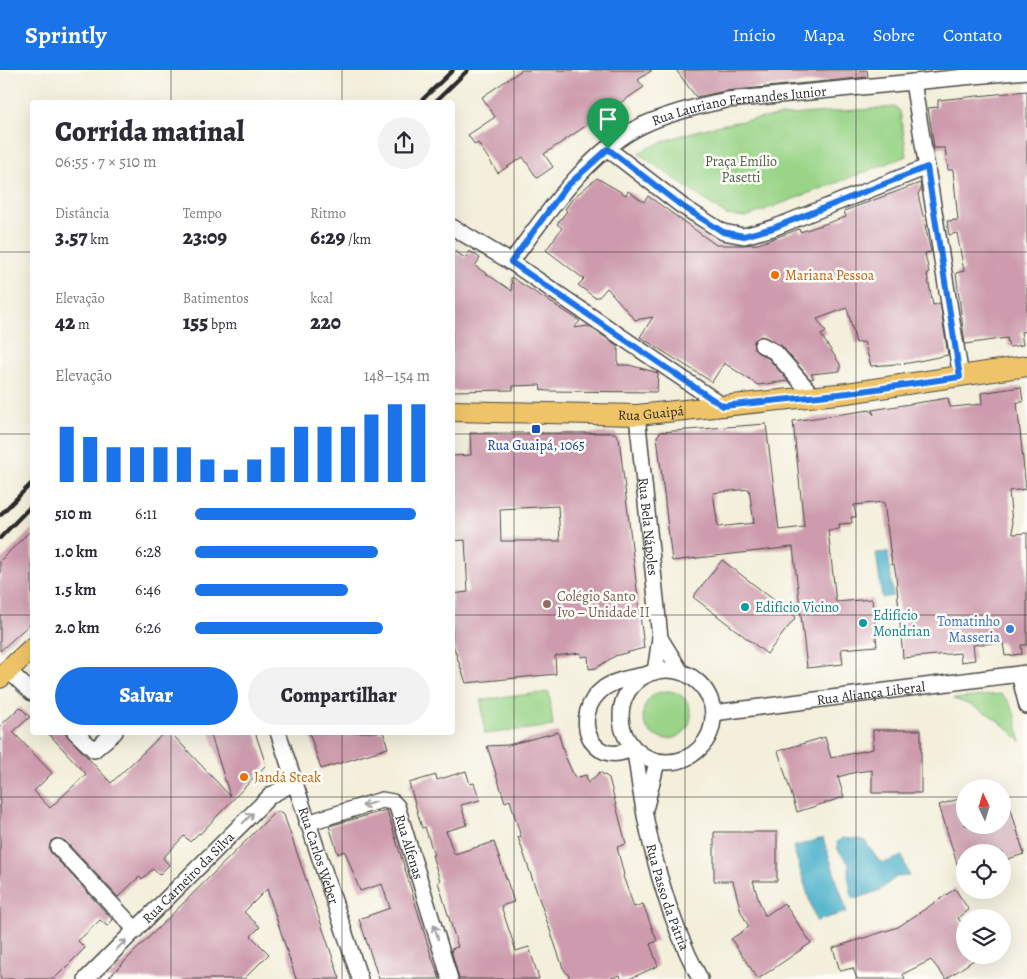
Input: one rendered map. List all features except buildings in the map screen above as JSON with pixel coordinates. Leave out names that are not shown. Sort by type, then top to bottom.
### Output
[{"type":"main road","name":"Rua Guaipá","points":[[455,411],[637,415],[900,387],[1027,366]]},
{"type":"main road","points":[[4,674],[30,650]]},
{"type":"street","name":"Rua Lauriano Fernandes Junior","points":[[511,262],[566,187],[608,149],[641,126],[689,108],[775,94],[1027,72]]},
{"type":"street","points":[[913,82],[960,377]]},
{"type":"street","points":[[608,149],[690,211],[723,232],[744,236],[773,228],[927,167]]},
{"type":"street","points":[[455,229],[511,262],[723,406]]},
{"type":"street","points":[[762,345],[775,352],[814,396]]},
{"type":"street","name":"Rua Bela Nápoles","points":[[637,415],[660,638]]},
{"type":"street","points":[[660,638],[681,672]]},
{"type":"street","points":[[634,749],[615,755],[606,752],[590,740],[586,726],[588,707],[603,688],[616,681],[651,673],[668,670],[681,672],[694,679],[704,688],[710,700],[713,713],[712,728],[706,741],[697,751],[685,759],[657,762],[645,758],[634,749],[621,726],[621,708],[628,690],[651,673],[660,638]]},
{"type":"street","points":[[4,674],[30,692]]},
{"type":"street","points":[[1023,674],[1027,706]]},
{"type":"street","name":"Rua Aliança Liberal","points":[[713,713],[1023,674]]},
{"type":"street","points":[[78,735],[94,750],[112,735]]},
{"type":"street","name":"Rua Carlos Weber","points":[[279,735],[360,979]]},
{"type":"street","name":"Rua Passo da Pátria","points":[[634,749],[644,812],[668,904],[700,979]]},
{"type":"street","name":"Rua Passo da Pátria","points":[[644,812],[657,762]]},
{"type":"street","name":"Rua Carneiro da Silva","points":[[86,979],[271,795],[294,783]]},
{"type":"street","name":"Rua Alfenas","points":[[307,823],[382,800],[393,802],[397,806],[450,979]]},
{"type":"street","points":[[58,847],[136,930]]},
{"type":"green space","name":"Praça Emílio Pasetti","points":[[895,107],[900,111],[907,156],[746,217],[726,215],[638,153],[668,140],[699,130],[731,123],[764,118]]},
{"type":"green space","points":[[667,691],[676,693],[684,698],[689,706],[691,715],[689,724],[684,732],[676,737],[667,739],[658,737],[650,732],[645,724],[643,715],[645,706],[650,698],[658,693]]},
{"type":"green space","points":[[549,692],[553,726],[485,734],[481,700]]},
{"type":"green space","points":[[1000,694],[1005,697],[1012,708],[1021,742],[990,715],[973,706],[953,699]]},
{"type":"water","points":[[888,552],[893,596],[882,598],[876,553]]},
{"type":"water","points":[[823,838],[847,912],[816,921],[793,847]]},
{"type":"water","points":[[842,838],[864,840],[879,861],[884,863],[902,856],[909,876],[896,877],[880,890],[856,899],[852,896],[848,876],[849,864],[838,850],[837,842]]},
{"type":"railway","points":[[422,100],[453,70]]},
{"type":"railway","points":[[437,100],[468,70]]},
{"type":"railway","points":[[0,515],[30,485]]},
{"type":"railway","points":[[0,538],[30,507]]},
{"type":"place","name":"Mariana Pessoa","points":[[775,275]]},
{"type":"place","name":"Rua Guaipá, 1065","points":[[536,429]]},
{"type":"place","name":"Colégio Santo Ivo – Unidade II","points":[[547,604]]},
{"type":"place","name":"Edifício Vicino","points":[[745,607]]},
{"type":"place","name":"Edifício Mondrian","points":[[863,623]]},
{"type":"place","name":"Tomatinho Masseria","points":[[1010,629]]},
{"type":"place","name":"Jandá Steak","points":[[244,777]]},
{"type":"route","points":[[608,149],[682,206],[723,232],[744,236],[773,228],[927,167],[960,377],[900,387],[723,406],[709,397],[511,262],[566,187],[608,149]]}]
